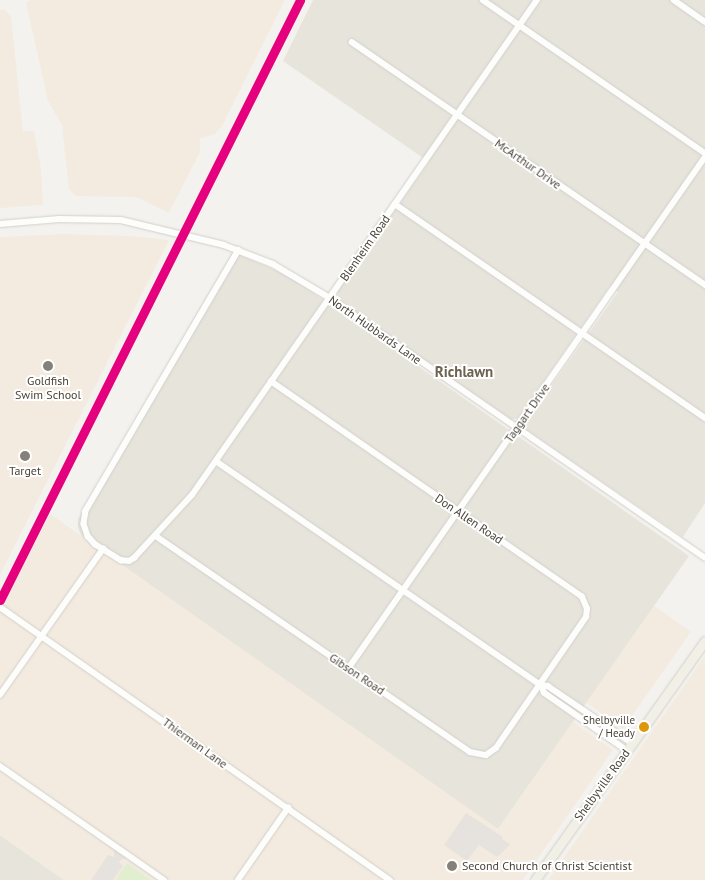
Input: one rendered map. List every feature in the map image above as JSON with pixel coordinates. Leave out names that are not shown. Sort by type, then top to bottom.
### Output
[{"type":"main road","name":"Shelbyville Road","points":[[535,880],[705,641]]},
{"type":"street","points":[[483,0],[705,153]]},
{"type":"street","name":"Blenheim Road","points":[[103,549],[121,560],[129,561],[181,509],[537,0]]},
{"type":"street","points":[[674,0],[705,22]]},
{"type":"street","name":"McArthur Drive","points":[[352,42],[705,285]]},
{"type":"street","name":"Taggart Drive","points":[[348,669],[705,157]]},
{"type":"street","points":[[395,204],[705,418]]},
{"type":"street","name":"North Hubbards Lane","points":[[0,224],[59,219],[120,220],[239,250],[274,264],[330,298],[705,558]]},
{"type":"street","points":[[0,695],[103,549],[91,540],[85,529],[86,511],[239,250]]},
{"type":"street","name":"Don Allen Road","points":[[271,382],[571,588],[584,600],[587,609],[586,617],[541,685]]},
{"type":"street","points":[[216,461],[541,685],[544,693],[630,747]]},
{"type":"street","name":"Gibson Road","points":[[156,536],[470,752],[481,755],[491,753],[541,685]]},
{"type":"street","name":"Thierman Lane","points":[[0,607],[390,880]]},
{"type":"street","points":[[0,766],[164,880]]},
{"type":"street","points":[[238,880],[288,808]]},
{"type":"shaded area","points":[[31,0],[285,0],[222,126],[215,134],[200,138],[200,152],[169,213],[136,197],[76,196],[69,189],[62,125],[48,101],[26,3]]},
{"type":"shaded area","points":[[313,0],[705,0],[705,503],[683,537],[522,427],[618,292],[610,286],[518,418],[511,420],[341,304],[337,299],[338,291],[429,162],[283,61]]},
{"type":"shaded area","points":[[4,9],[11,17],[23,131],[34,131],[41,169],[43,205],[0,208],[0,10]]},
{"type":"shaded area","points":[[63,234],[129,236],[169,240],[0,575],[0,237]]},
{"type":"shaded area","points":[[233,252],[289,276],[689,556],[498,829],[123,570],[82,537],[78,528],[78,519]]},
{"type":"shaded area","points":[[50,514],[498,829],[573,722],[613,750],[523,880],[64,880],[0,835],[0,610]]},
{"type":"shaded area","points":[[654,606],[691,632],[623,728],[586,703]]},
{"type":"shaded area","points":[[705,656],[705,880],[548,880]]},
{"type":"shaded area","points":[[466,813],[503,837],[502,839],[510,844],[507,848],[497,857],[479,845],[467,861],[444,845]]},
{"type":"shaded area","points":[[0,835],[64,880],[0,880]]},
{"type":"shaded area","points":[[114,849],[127,859],[122,859],[119,862],[123,866],[113,880],[91,880],[108,855],[114,857]]},
{"type":"green space","points":[[127,863],[151,880],[116,880]]},
{"type":"transit line","points":[[0,600],[300,0]]},
{"type":"place","name":"Goldfish Swim School","points":[[48,366]]},
{"type":"place","name":"Target","points":[[25,456]]},
{"type":"place","name":"Shelbyville / Heady","points":[[644,727]]},
{"type":"place","name":"Second Church of Christ Scientist","points":[[452,866]]},
{"type":"district","name":"Richlawn","points":[[464,372]]}]
